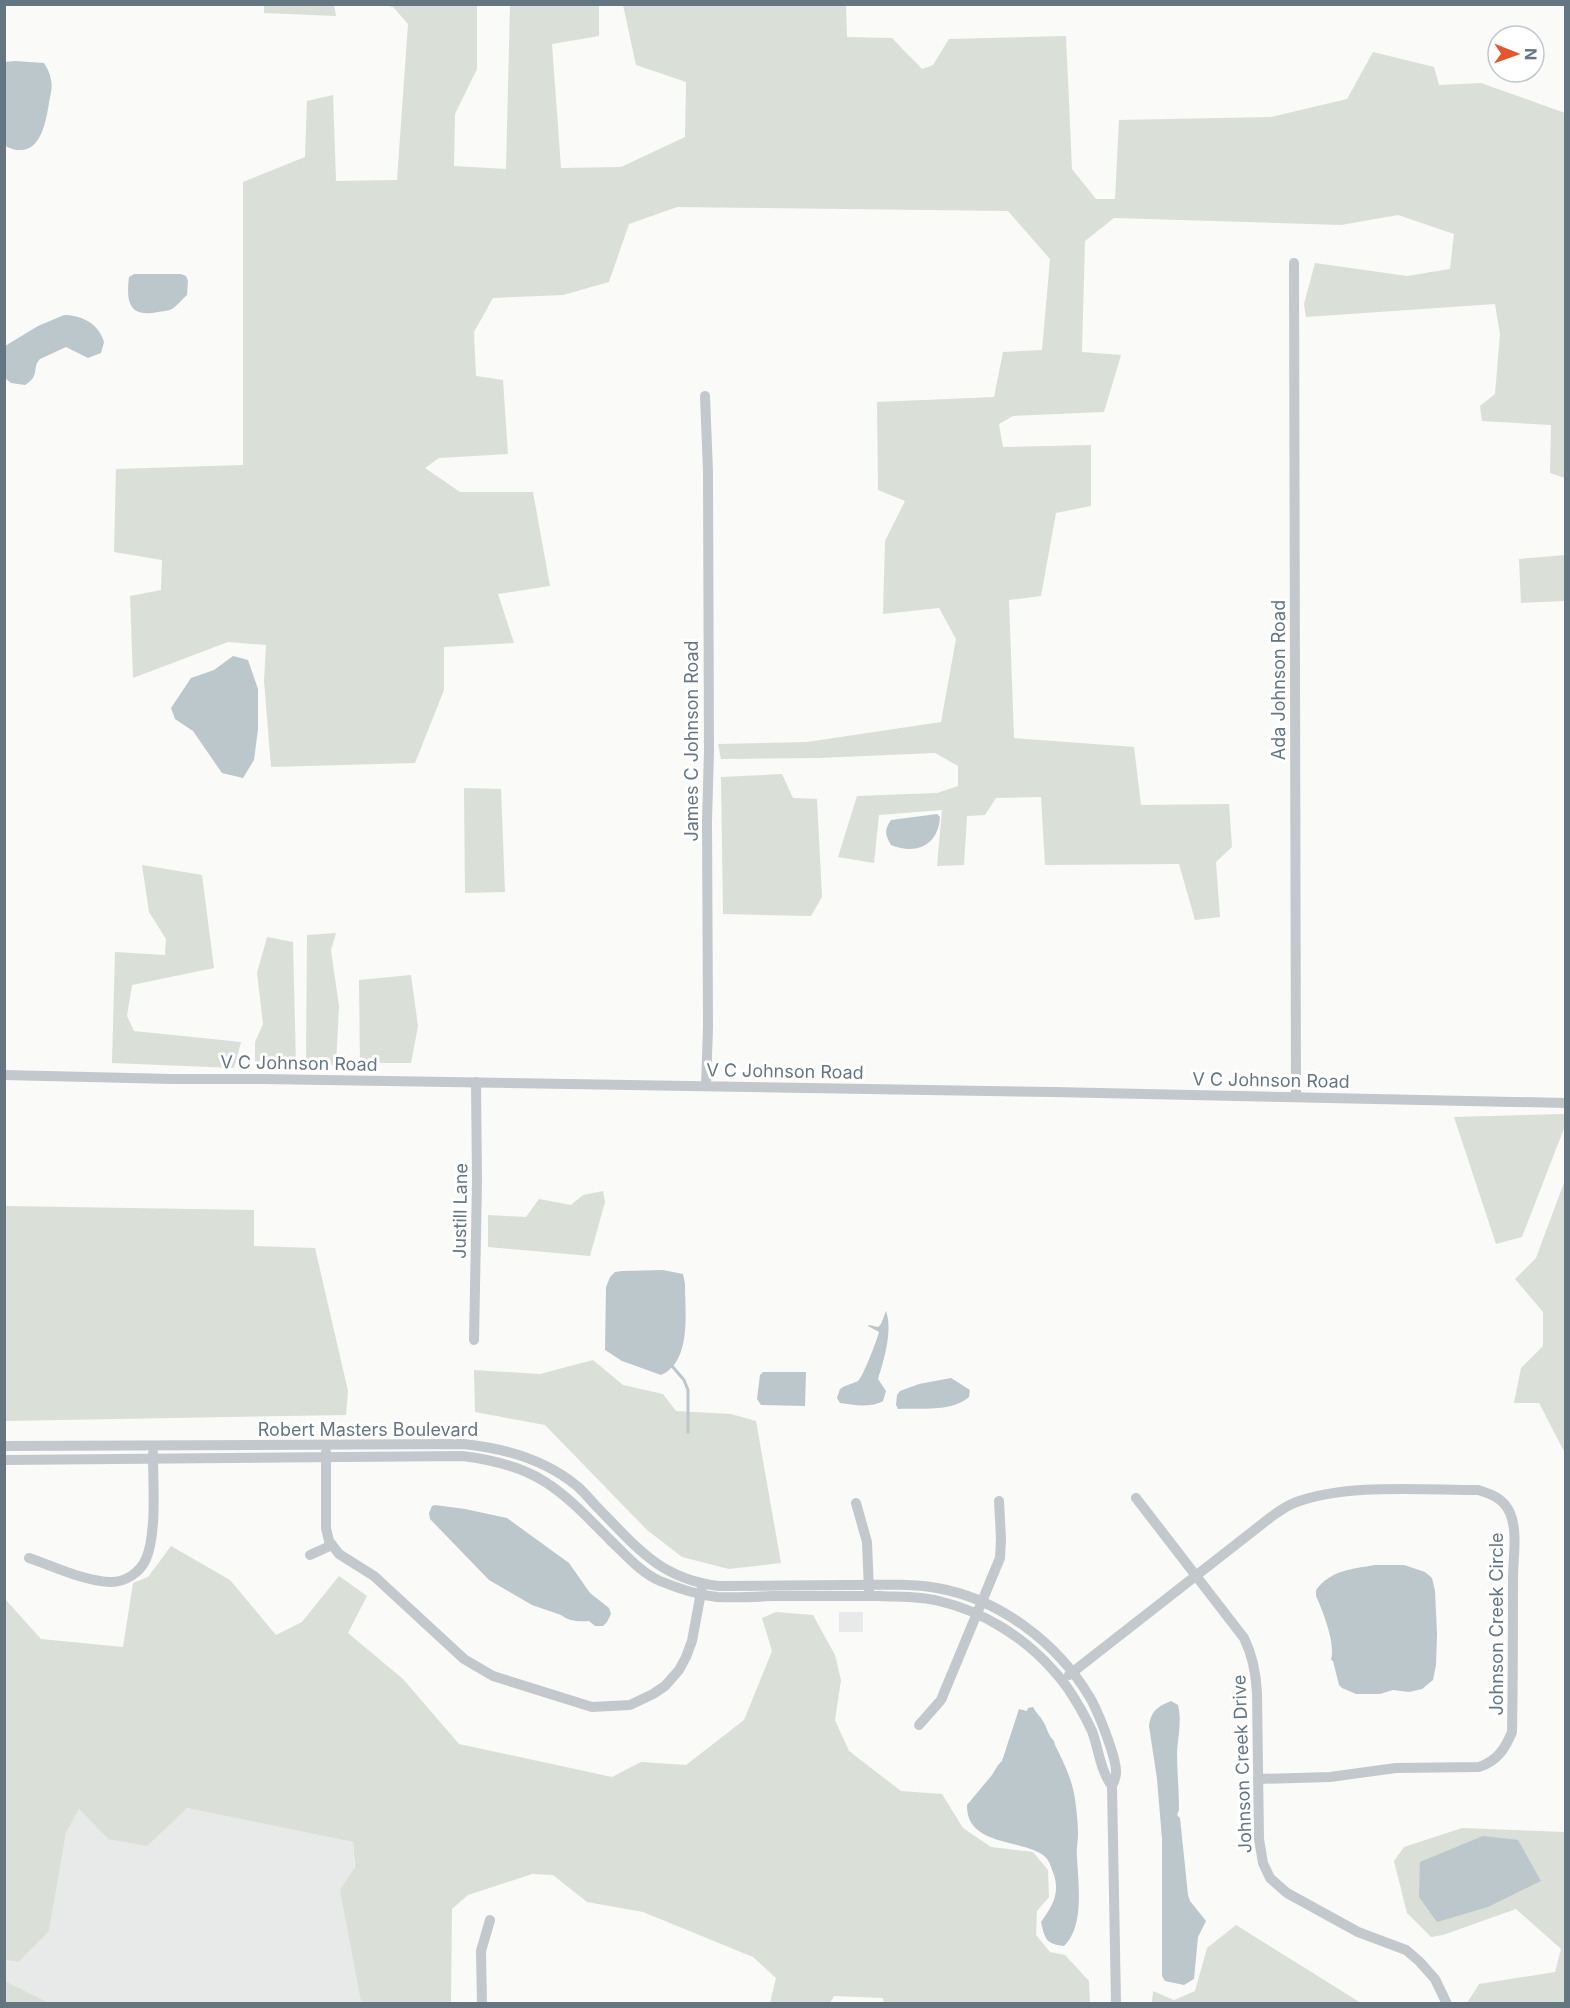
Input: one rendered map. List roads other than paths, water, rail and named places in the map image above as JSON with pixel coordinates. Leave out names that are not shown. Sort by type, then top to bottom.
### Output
[{"type":"street","name":"Ada Johnson Road","points":[[1294,263],[1296,1097]]},
{"type":"street","name":"James C Johnson Road","points":[[705,396],[708,472],[709,736],[706,1086]]},
{"type":"street","name":"V C Johnson Road","points":[[4,1075],[1566,1103]]},
{"type":"street","name":"Justill Lane","points":[[474,1340],[476,1083]]},
{"type":"street","points":[[326,1444],[326,1528],[329,1541],[339,1554],[374,1576],[464,1659],[493,1676],[592,1707],[630,1705],[653,1694],[667,1684],[679,1670],[692,1641],[701,1588]]},
{"type":"street","name":"Robert Masters Boulevard","points":[[4,1446],[463,1444],[498,1449],[534,1460],[558,1473],[577,1487],[639,1551],[659,1566],[701,1588]]},
{"type":"street","points":[[29,1558],[96,1581],[117,1582],[137,1573],[146,1561],[151,1543],[153,1445]]},
{"type":"street","name":"Robert Masters Boulevard","points":[[4,1460],[462,1456],[509,1464],[527,1470],[550,1484],[574,1503],[640,1569],[658,1580],[701,1588],[719,1586],[869,1590],[904,1585],[939,1588],[981,1603],[1020,1623],[1051,1647],[1072,1672],[1095,1707],[1104,1729],[1116,1771],[1112,1786],[1116,2004]]},
{"type":"street","name":"Johnson Creek Circle","points":[[1062,1680],[1271,1517],[1293,1503],[1350,1490],[1478,1490],[1490,1493],[1501,1500],[1511,1514],[1514,1533],[1512,1732],[1503,1759],[1479,1767],[1396,1768],[1340,1776],[1258,1779]]},
{"type":"street","name":"Johnson Creek Drive","points":[[1136,1498],[1244,1638],[1250,1651],[1256,1669],[1259,1839],[1263,1863],[1270,1878],[1287,1893],[1341,1923],[1406,1950],[1435,1979],[1447,2004]]},
{"type":"street","points":[[919,1725],[940,1700],[1000,1558],[999,1501]]},
{"type":"street","points":[[856,1503],[867,1542],[869,1590]]},
{"type":"street","points":[[310,1555],[332,1545]]},
{"type":"street","name":"Robert Masters Boulevard","points":[[869,1590],[904,1597],[937,1600],[961,1607],[1013,1634],[1032,1648],[1062,1680],[1092,1732],[1105,1776],[1112,1786]]},
{"type":"street","points":[[482,2004],[481,1951],[490,1920]]},
{"type":"waterway","points":[[672,1366],[684,1380],[688,1390],[688,1432]]}]
